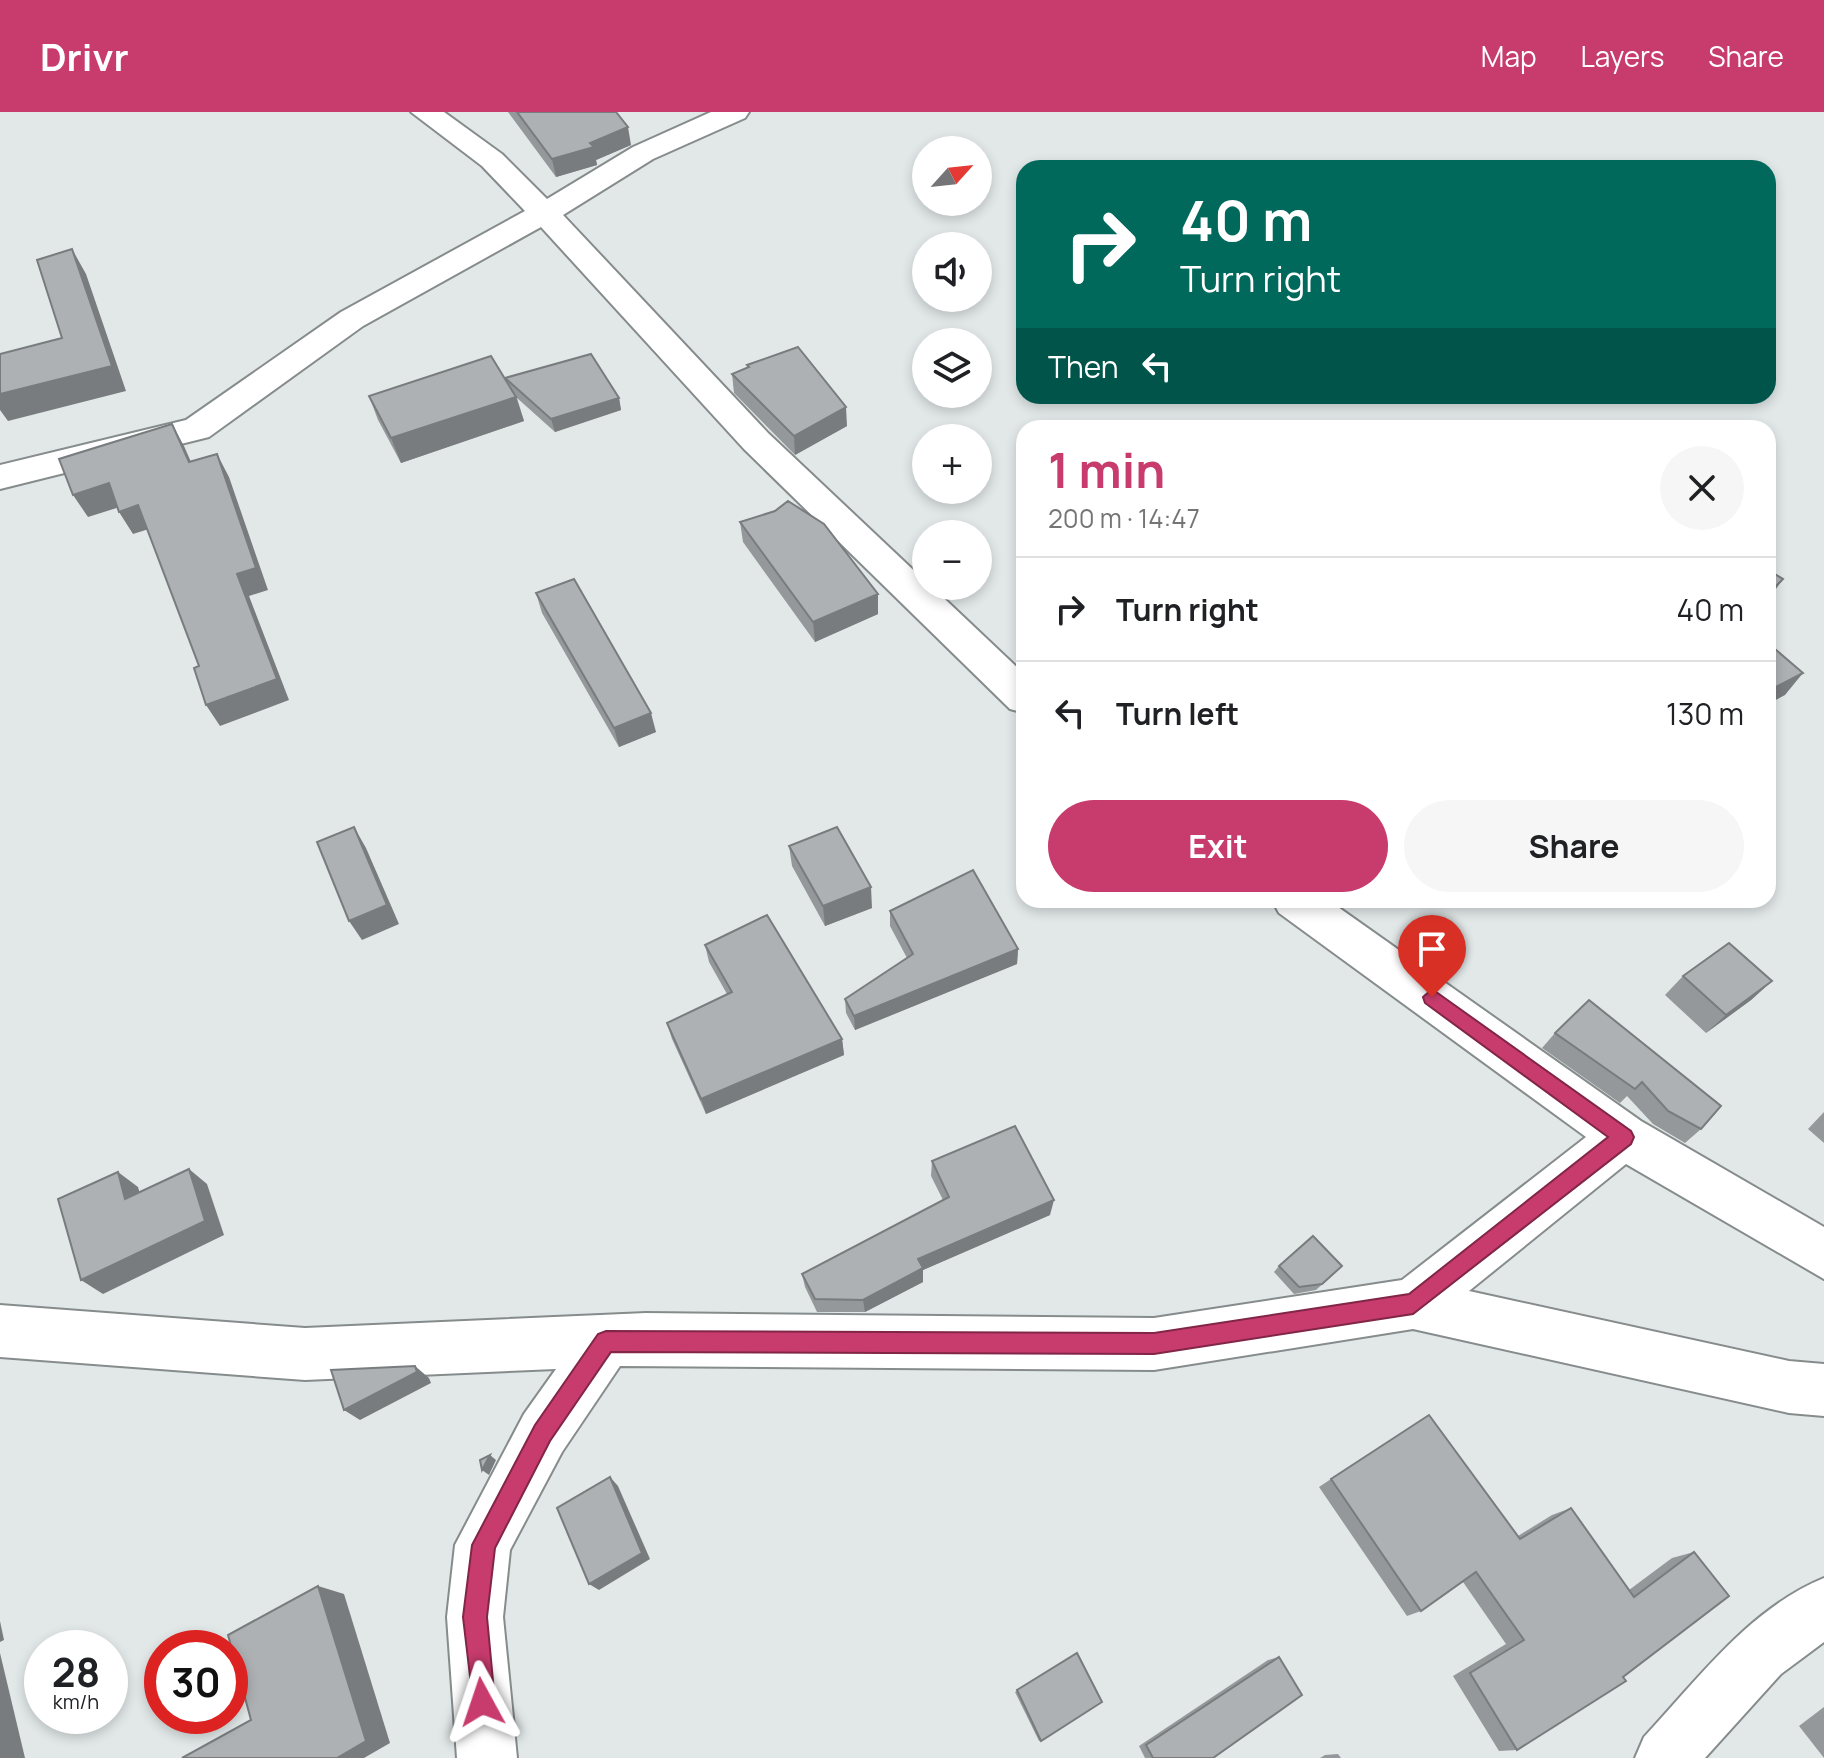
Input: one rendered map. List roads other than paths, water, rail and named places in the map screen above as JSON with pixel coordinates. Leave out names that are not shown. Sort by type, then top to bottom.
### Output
[{"type":"street","points":[[425,112],[492,160],[756,441],[1016,690]]},
{"type":"street","points":[[0,477],[197,429],[352,319],[544,213],[643,153],[735,112]]},
{"type":"street","points":[[1305,908],[1624,1137],[1824,1255]]},
{"type":"street","points":[[1413,1304],[1624,1137]]},
{"type":"street","points":[[0,1331],[305,1354],[606,1341],[1154,1344],[1413,1304],[1789,1387],[1824,1390]]},
{"type":"street","points":[[487,1758],[475,1617],[483,1545],[543,1433],[606,1341]]},
{"type":"street","points":[[1665,1758],[1761,1654],[1824,1606]]}]
